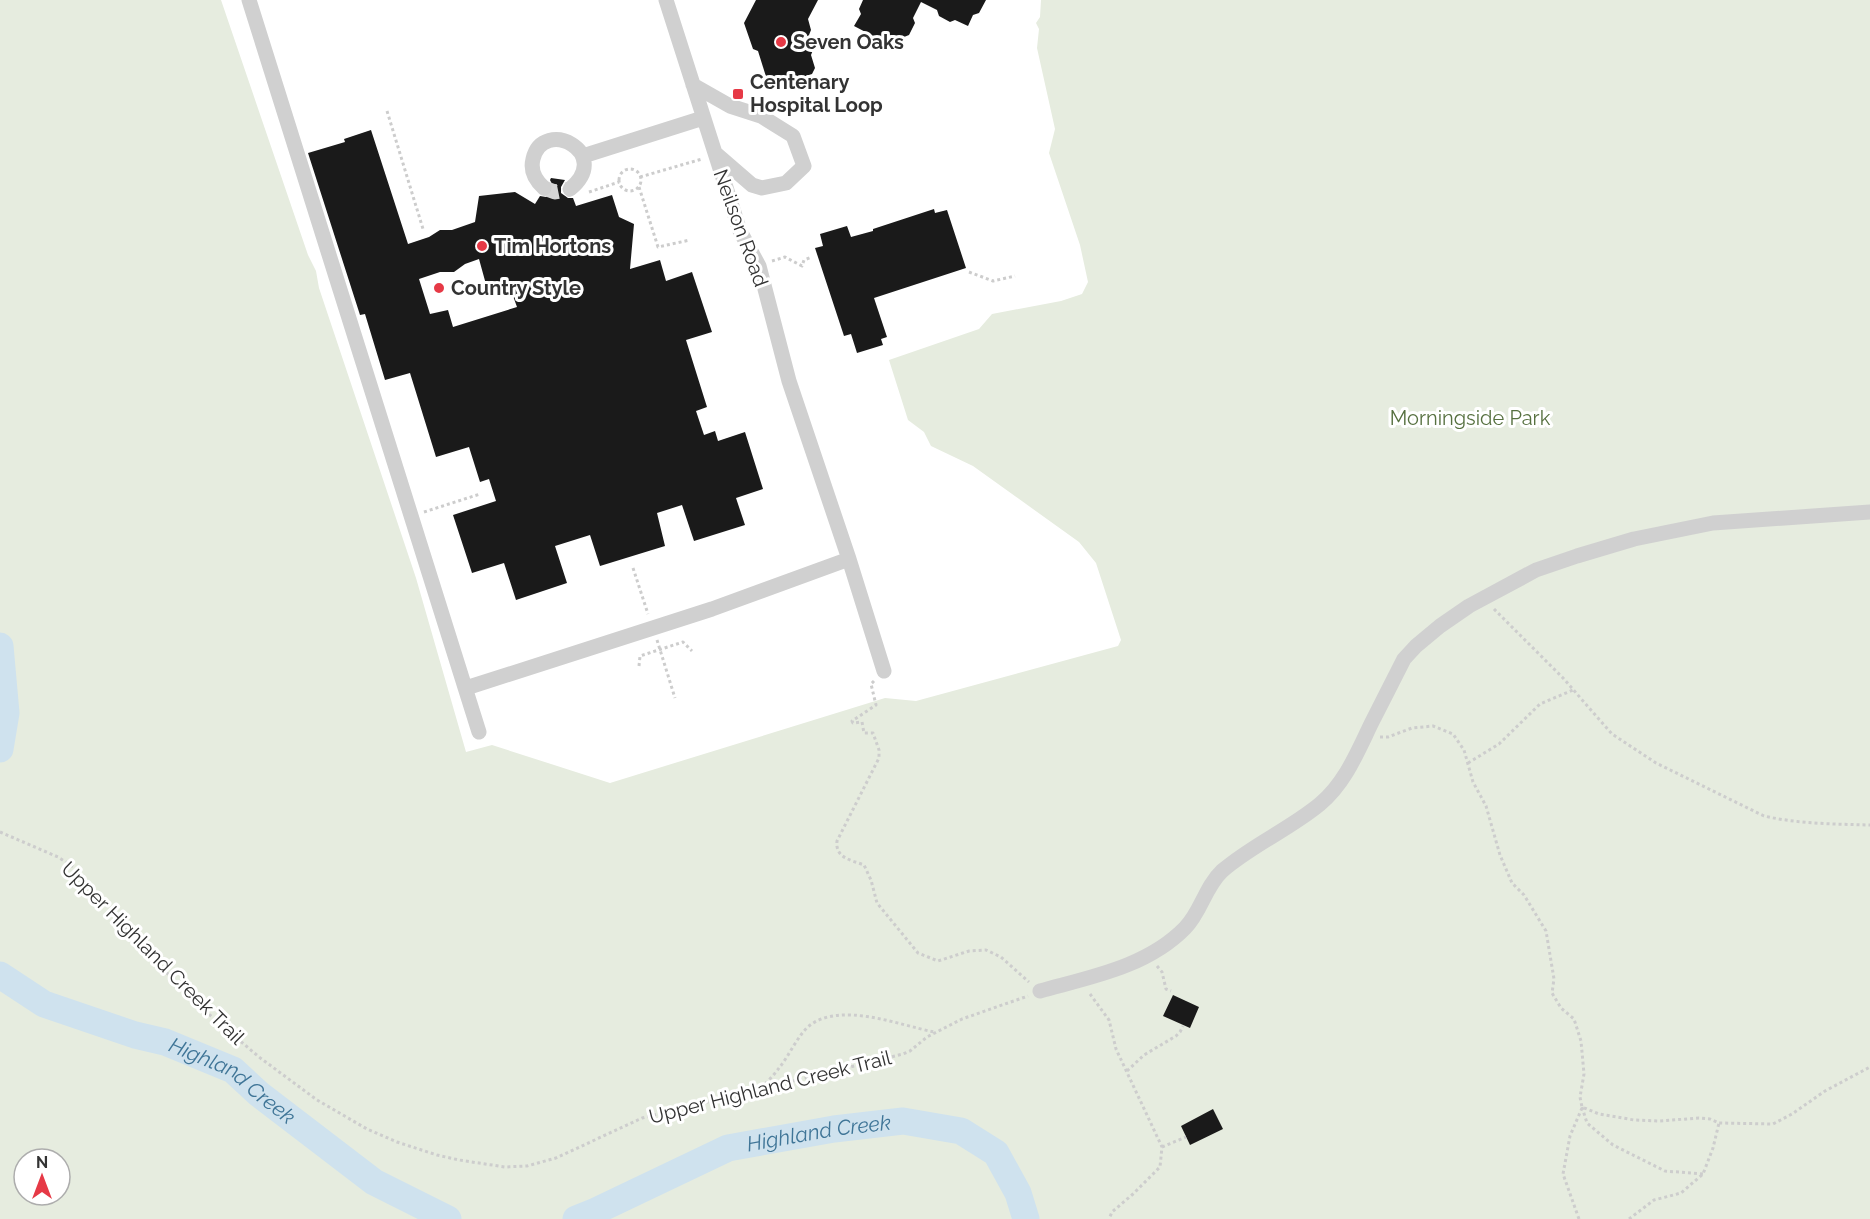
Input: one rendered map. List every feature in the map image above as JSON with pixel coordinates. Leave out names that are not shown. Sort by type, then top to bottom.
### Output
[{"type":"street","points":[[249,0],[479,732]]},
{"type":"street","name":"Neilson Road","points":[[666,0],[740,231],[759,266],[789,381],[884,671]]},
{"type":"street","points":[[693,85],[730,106],[761,116],[793,136],[804,166],[786,183],[762,188],[752,185],[715,154]]},
{"type":"street","points":[[583,156],[704,118]]},
{"type":"street","points":[[544,188],[534,175],[531,165],[541,145],[558,139],[568,141],[577,147],[583,156],[582,175],[577,184],[571,188]]},
{"type":"street","points":[[1040,991],[1078,982],[1133,963],[1149,955],[1184,929],[1192,920],[1205,892],[1222,871],[1245,853],[1320,804],[1340,783],[1404,659],[1440,626],[1483,598],[1536,570],[1620,543],[1676,530],[1746,520],[1870,512]]},
{"type":"street","points":[[466,688],[712,609],[849,559]]},
{"type":"path","points":[[387,111],[423,229]]},
{"type":"path","points":[[640,177],[715,154]]},
{"type":"path","points":[[639,187],[633,191],[625,191],[619,182],[621,173],[627,170],[633,170],[640,177]]},
{"type":"path","points":[[640,177],[639,187],[658,247],[690,240]]},
{"type":"path","points":[[571,188],[578,195],[619,182]]},
{"type":"path","points":[[759,266],[785,257],[802,266],[804,260],[812,257]]},
{"type":"path","points":[[969,272],[993,281],[1015,276]]},
{"type":"path","points":[[412,516],[480,494]]},
{"type":"path","points":[[633,567],[675,698]]},
{"type":"path","points":[[1483,598],[1514,627],[1611,734],[1656,763],[1764,816],[1825,823],[1870,825]]},
{"type":"path","points":[[639,666],[640,656],[683,642],[692,651]]},
{"type":"path","points":[[884,671],[871,684],[876,705],[852,721],[862,722],[864,733],[873,733],[879,750],[879,758],[837,841],[836,849],[841,856],[864,865],[872,880],[877,903],[918,953],[938,961],[969,951],[986,950],[1001,957],[1040,991]]},
{"type":"path","points":[[1468,763],[1499,744],[1540,704],[1573,690]]},
{"type":"path","points":[[1365,738],[1388,737],[1412,729],[1433,726],[1453,734],[1464,750],[1473,782],[1486,806],[1500,855],[1512,883],[1524,895],[1546,931],[1554,979],[1552,993],[1561,1008],[1574,1019],[1581,1041],[1584,1074],[1580,1097],[1587,1123],[1613,1145],[1665,1171],[1703,1174]]},
{"type":"path","name":"Upper Highland Creek Trail","points":[[0,832],[58,857],[75,868],[147,953],[204,1010],[259,1058],[317,1100],[379,1135],[413,1148],[459,1160],[505,1167],[527,1166],[556,1158],[642,1118],[903,1054],[936,1032],[962,1019],[1040,991]]},
{"type":"path","points":[[1149,955],[1162,972],[1166,989],[1170,992]]},
{"type":"path","points":[[1078,982],[1093,997],[1109,1020],[1116,1049],[1162,1147],[1160,1167],[1112,1212],[1109,1219]]},
{"type":"path","points":[[760,1089],[779,1068],[808,1027],[824,1017],[840,1014],[857,1015],[936,1032]]},
{"type":"path","points":[[1127,1071],[1144,1055],[1176,1036],[1183,1026]]},
{"type":"path","points":[[1582,1107],[1599,1114],[1634,1120],[1699,1118],[1719,1123],[1773,1124],[1825,1091],[1870,1067]]},
{"type":"path","points":[[1579,1219],[1563,1174],[1570,1136],[1582,1107]]},
{"type":"path","points":[[1629,1219],[1654,1200],[1681,1193],[1703,1174],[1719,1123]]},
{"type":"path","points":[[1162,1147],[1186,1137]]},
{"type":"green space","name":"Morningside Park","points":[[0,0],[221,0],[308,255],[316,271],[319,288],[416,578],[466,752],[492,745],[610,783],[885,698],[916,701],[1118,646],[1121,640],[1096,563],[1079,542],[973,466],[931,446],[924,432],[908,420],[889,360],[979,329],[992,314],[1061,301],[1082,294],[1088,282],[1080,245],[1049,153],[1055,129],[1037,48],[1039,29],[1036,23],[1040,17],[1041,0],[1870,0],[1870,1219],[0,1219]]},
{"type":"building","name":"Seven Oaks","points":[[756,0],[818,0],[808,19],[813,50],[811,55],[815,68],[812,74],[774,86],[768,83],[758,51],[753,49],[744,23]]},
{"type":"building","name":"Seven Oaks","points":[[863,0],[986,0],[979,13],[973,15],[968,26],[955,20],[950,22],[939,16],[937,10],[921,2],[913,18],[915,23],[898,49],[854,26],[861,14],[859,9]]},
{"type":"building","points":[[371,130],[408,244],[429,237],[440,230],[452,230],[475,222],[479,196],[515,192],[535,204],[540,196],[546,197],[551,194],[553,186],[551,178],[565,180],[561,193],[568,198],[573,198],[576,206],[612,195],[619,217],[634,224],[630,269],[660,260],[666,281],[692,272],[712,332],[686,340],[707,407],[696,411],[704,435],[715,431],[718,441],[745,432],[763,489],[736,498],[745,525],[694,541],[682,505],[657,513],[665,546],[600,566],[590,535],[555,546],[567,583],[516,600],[504,563],[472,573],[453,515],[496,501],[489,479],[480,482],[469,447],[436,457],[410,373],[385,380],[365,314],[360,315],[308,153],[345,142],[344,139]],"holes":[[[479,259],[487,288],[508,282],[517,307],[453,327],[448,310],[430,314],[419,279],[440,272],[454,272],[465,264]]]},
{"type":"building","points":[[934,209],[935,213],[947,210],[966,268],[874,298],[887,337],[881,339],[883,345],[857,353],[851,334],[844,336],[815,248],[823,246],[820,234],[847,226],[851,237]]},
{"type":"building","points":[[1173,995],[1199,1007],[1190,1028],[1163,1016]]},
{"type":"building","points":[[1213,1109],[1223,1129],[1190,1145],[1181,1126]]},
{"type":"waterway","name":"Highland Creek","points":[[0,646],[6,713],[0,749]]},
{"type":"waterway","name":"Highland Creek","points":[[0,975],[44,1004],[135,1035],[165,1042],[233,1070],[259,1094],[374,1182],[448,1219]]},
{"type":"waterway","name":"Highland Creek","points":[[576,1219],[728,1148],[834,1129],[903,1121],[961,1131],[996,1153],[1018,1193],[1026,1219]]},
{"type":"tunnel","points":[[544,188],[555,192],[570,189]]},
{"type":"place","name":"Seven Oaks","points":[[781,42]]},
{"type":"place","name":"Centenary Hospital Loop","points":[[738,94]]},
{"type":"place","name":"Tim Hortons","points":[[482,246]]},
{"type":"place","name":"Country Style","points":[[439,288]]}]
